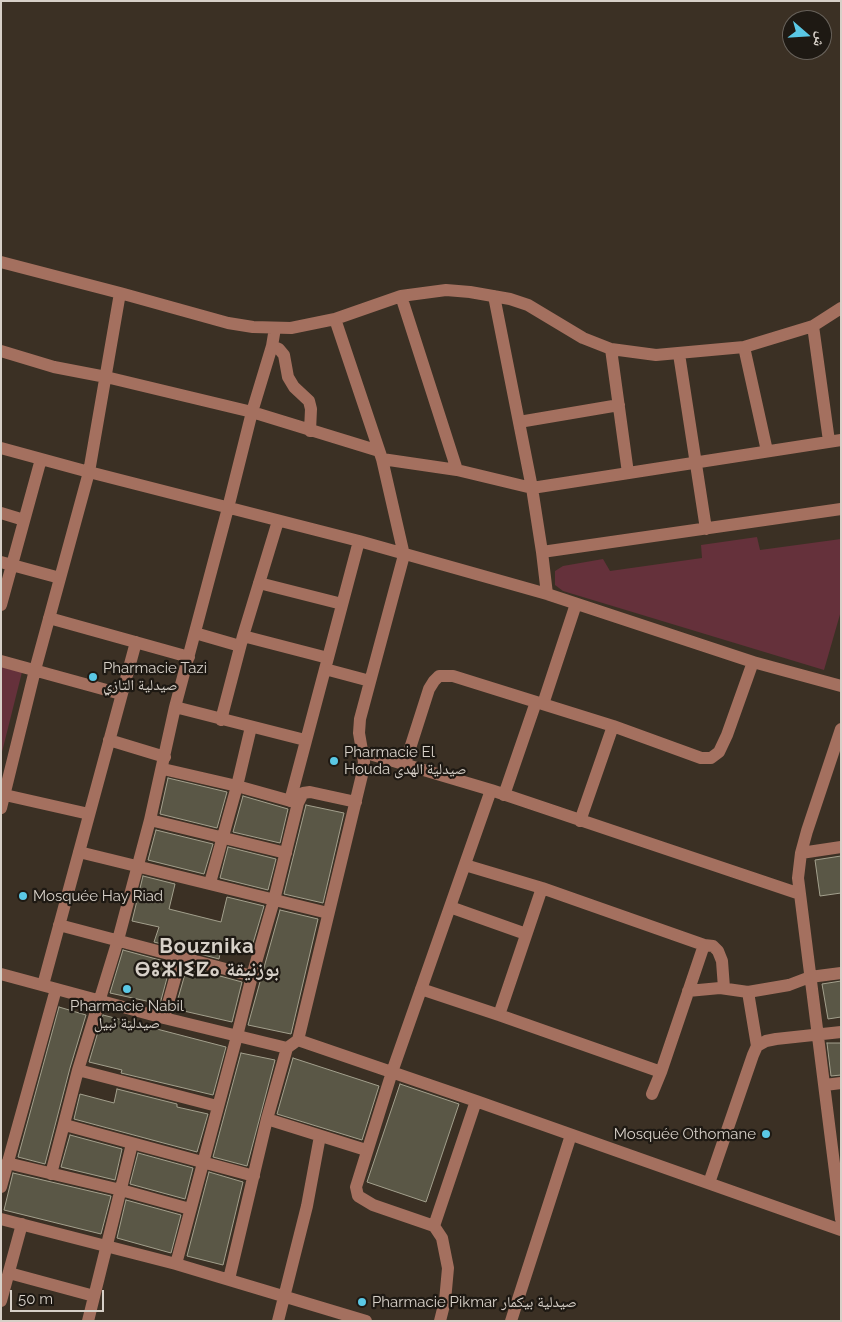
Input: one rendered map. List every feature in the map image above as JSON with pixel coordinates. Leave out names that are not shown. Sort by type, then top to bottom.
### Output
[{"type":"street","points":[[1,262],[228,322],[274,328],[310,325],[335,319],[401,296],[446,290],[494,296],[528,305],[583,338],[611,349],[656,355],[744,347],[813,326],[841,308]]},
{"type":"street","points":[[1,808],[5,795],[7,759],[35,670],[89,472],[120,293]]},
{"type":"street","points":[[401,296],[457,470]]},
{"type":"street","points":[[494,296],[532,488],[547,594]]},
{"type":"street","points":[[229,1279],[267,1119],[287,1048],[298,1040],[356,802],[362,775],[363,752],[359,733],[360,719],[404,555],[380,455],[335,319]]},
{"type":"street","points":[[1,351],[54,367],[106,377],[252,412],[380,455],[457,470],[532,488],[835,440],[813,326]]},
{"type":"street","points":[[51,1174],[78,1070],[118,940],[150,820],[175,707],[252,412],[272,346],[274,328]]},
{"type":"street","points":[[272,346],[279,349],[284,356],[288,377],[294,388],[308,401],[311,409],[310,431]]},
{"type":"street","points":[[744,347],[766,451]]},
{"type":"street","points":[[611,349],[628,473]]},
{"type":"street","points":[[679,354],[706,529]]},
{"type":"street","points":[[519,422],[619,405]]},
{"type":"street","points":[[1,448],[359,541],[547,594],[753,662],[841,686]]},
{"type":"street","points":[[1,604],[7,563],[24,520],[41,459]]},
{"type":"street","points":[[542,552],[841,509]]},
{"type":"street","points":[[1,514],[24,520]]},
{"type":"street","points":[[221,720],[242,641],[278,521]]},
{"type":"street","points":[[176,1264],[286,853],[306,740],[359,541]]},
{"type":"street","points":[[7,563],[60,578]]},
{"type":"street","points":[[260,583],[342,604]]},
{"type":"street","points":[[504,795],[576,604]]},
{"type":"street","points":[[49,618],[189,657]]},
{"type":"street","points":[[195,633],[242,641],[326,664],[370,681]]},
{"type":"street","points":[[43,985],[136,642]]},
{"type":"street","points":[[1,661],[121,694]]},
{"type":"street","points":[[405,764],[429,688],[440,676],[453,676],[614,726],[701,758],[711,758],[719,752],[728,735],[753,662]]},
{"type":"street","points":[[175,707],[306,740]]},
{"type":"street","points":[[580,821],[614,726]]},
{"type":"street","points":[[210,883],[251,727]]},
{"type":"street","points":[[841,729],[801,853],[798,878],[841,1219]]},
{"type":"street","points":[[109,740],[164,763],[294,802]]},
{"type":"street","points":[[363,752],[490,790],[800,894]]},
{"type":"street","points":[[440,1321],[445,1301],[448,1268],[442,1238],[434,1226],[373,1206],[358,1196],[356,1187],[366,1150],[392,1072],[490,790]]},
{"type":"street","points":[[294,802],[302,795],[310,792],[356,802]]},
{"type":"street","points":[[5,795],[89,814]]},
{"type":"street","points":[[150,820],[286,853]]},
{"type":"street","points":[[801,853],[841,847]]},
{"type":"street","points":[[79,852],[328,913]]},
{"type":"street","points":[[465,865],[542,888],[704,945],[713,946],[721,956],[724,988]]},
{"type":"street","points":[[499,1015],[542,888]]},
{"type":"street","points":[[450,907],[526,934]]},
{"type":"street","points":[[59,925],[252,976]]},
{"type":"street","points":[[652,1094],[704,945]]},
{"type":"street","points":[[164,1018],[181,957]]},
{"type":"street","points":[[688,991],[724,988],[748,992],[788,985],[810,977],[841,973]]},
{"type":"street","points":[[1,974],[164,1018],[287,1048]]},
{"type":"street","points":[[1,1187],[56,989]]},
{"type":"street","points":[[421,989],[661,1072]]},
{"type":"street","points":[[709,1184],[757,1046],[748,992]]},
{"type":"street","points":[[757,1046],[776,1038],[841,1032]]},
{"type":"street","points":[[298,1040],[841,1230]]},
{"type":"street","points":[[78,1070],[217,1106]]},
{"type":"street","points":[[825,1085],[841,1083]]},
{"type":"street","points":[[434,1226],[476,1101]]},
{"type":"street","points":[[267,1119],[366,1150]]},
{"type":"street","points":[[65,1126],[254,1176]]},
{"type":"street","points":[[511,1321],[571,1134]]},
{"type":"street","points":[[278,1321],[307,1206],[320,1136]]},
{"type":"street","points":[[88,1321],[132,1144]]},
{"type":"street","points":[[7,1163],[121,1190],[190,1209]]},
{"type":"street","points":[[1,1219],[176,1264],[366,1321]]},
{"type":"street","points":[[1,1301],[22,1224]]},
{"type":"street","points":[[9,1273],[94,1296]]},
{"type":"shaded area","points":[[757,537],[760,550],[841,539],[841,611],[824,670],[563,591],[555,585],[555,571],[563,566],[603,559],[610,571],[702,558],[701,545]]},
{"type":"shaded area","points":[[1,667],[22,672],[1,756]]},
{"type":"building","points":[[168,778],[227,792],[217,828],[160,814]]},
{"type":"building","points":[[243,796],[288,809],[280,843],[233,832]]},
{"type":"building","points":[[306,805],[344,813],[323,903],[284,894]]},
{"type":"building","points":[[156,830],[213,844],[204,874],[148,860]]},
{"type":"building","points":[[228,847],[276,859],[268,890],[220,878]]},
{"type":"building","points":[[841,856],[841,893],[820,896],[815,860]]},
{"type":"building","points":[[143,876],[175,884],[169,909],[221,922],[227,897],[264,906],[251,950],[222,943],[219,959],[154,942],[159,927],[132,921]]},
{"type":"building","points":[[280,910],[318,919],[291,1034],[248,1025]]},
{"type":"building","points":[[123,950],[171,963],[160,1004],[110,993]]},
{"type":"building","points":[[187,967],[242,982],[232,1022],[175,1009]]},
{"type":"building","points":[[841,981],[841,1017],[828,1019],[822,984]]},
{"type":"building","points":[[59,1007],[86,1015],[45,1164],[18,1157]]},
{"type":"building","points":[[103,1015],[226,1047],[213,1095],[121,1073],[122,1070],[89,1062]]},
{"type":"building","points":[[827,1043],[841,1043],[841,1075],[831,1076]]},
{"type":"building","points":[[241,1053],[275,1060],[247,1166],[213,1157]]},
{"type":"building","points":[[293,1058],[379,1086],[362,1140],[277,1114]]},
{"type":"building","points":[[400,1084],[459,1104],[426,1202],[367,1182]]},
{"type":"building","points":[[117,1089],[208,1114],[197,1152],[74,1119],[80,1094],[114,1103]]},
{"type":"building","points":[[70,1135],[122,1149],[115,1180],[61,1167]]},
{"type":"building","points":[[138,1153],[193,1168],[185,1199],[130,1184]]},
{"type":"building","points":[[209,1172],[243,1182],[223,1265],[187,1256]]},
{"type":"building","points":[[13,1173],[111,1196],[101,1234],[4,1210]]},
{"type":"building","points":[[126,1200],[181,1215],[171,1253],[117,1238]]},
{"type":"place","name":"Pharmacie Tazi صيدلية التازي","points":[[93,677]]},
{"type":"place","name":"Pharmacie El Houda صيدلية الهدى","points":[[334,761]]},
{"type":"place","name":"Mosquée Hay Riad","points":[[23,896]]},
{"type":"place","name":"Pharmacie Nabil صيدلية نبيل","points":[[127,989]]},
{"type":"place","name":"Mosquée Othomane","points":[[766,1134]]},
{"type":"place","name":"Pharmacie Pikmar صيدلية بيكمار","points":[[362,1302]]},
{"type":"district","name":"Bouznika ⴱⵓⵣⵏⵉⵇⴰ بوزنيقة","points":[[207,958]]}]
